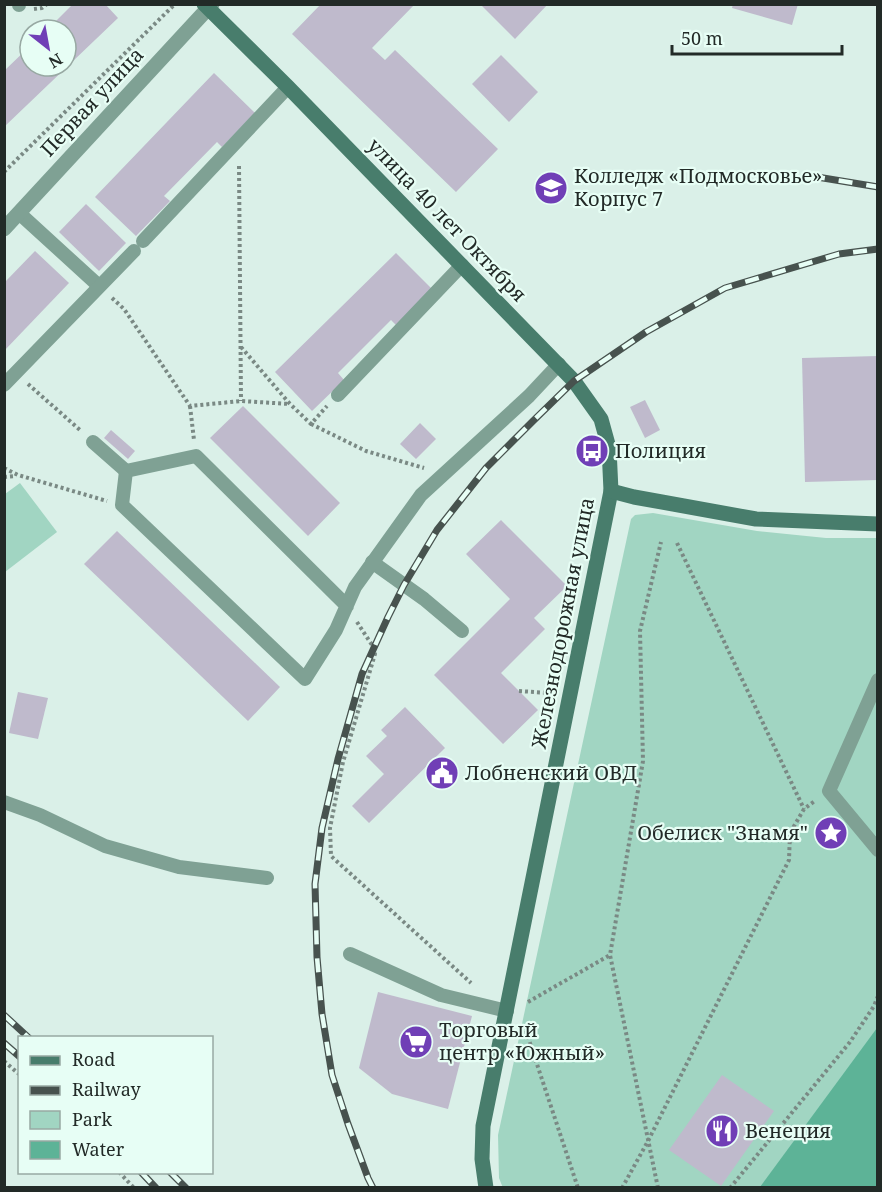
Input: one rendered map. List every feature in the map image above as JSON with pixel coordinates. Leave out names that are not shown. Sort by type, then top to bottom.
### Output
[{"type":"street","name":"улица 40 лет Октября","points":[[208,6],[574,381],[601,419],[609,448],[611,491]]},
{"type":"street","name":"Первая улица","points":[[4,229],[208,6]]},
{"type":"street","points":[[611,491],[756,519],[878,524]]},
{"type":"street","name":"Железнодорожная улица","points":[[486,1188],[482,1159],[483,1126],[611,491]]},
{"type":"lane","points":[[4,385],[139,246],[288,87]]},
{"type":"lane","points":[[19,213],[99,286]]},
{"type":"lane","points":[[338,395],[462,265]]},
{"type":"lane","points":[[126,471],[122,505],[305,679],[336,630],[355,587],[421,495],[529,396],[559,364]]},
{"type":"lane","points":[[93,442],[126,471]]},
{"type":"lane","points":[[126,471],[196,456],[347,606]]},
{"type":"lane","points":[[372,562],[424,599],[462,632]]},
{"type":"lane","points":[[878,680],[829,791],[878,850]]},
{"type":"lane","points":[[4,802],[40,815],[105,846],[179,867],[267,878]]},
{"type":"lane","points":[[350,954],[441,995],[507,1011]]},
{"type":"path","points":[[4,172],[175,4]]},
{"type":"path","points":[[227,152],[239,166],[241,401]]},
{"type":"path","points":[[99,286],[124,309],[190,406],[196,456]]},
{"type":"path","points":[[240,347],[290,404],[311,424],[366,451],[446,474]]},
{"type":"path","points":[[16,373],[93,442]]},
{"type":"path","points":[[311,424],[338,395]]},
{"type":"path","points":[[190,406],[241,401],[290,404]]},
{"type":"path","points":[[4,468],[18,475],[122,505]]},
{"type":"path","points":[[4,477],[18,475]]},
{"type":"path","points":[[658,1188],[610,955],[643,761],[640,631],[661,542]]},
{"type":"path","points":[[677,543],[804,808]]},
{"type":"path","points":[[347,606],[374,648],[375,654],[343,762],[330,828],[331,856],[475,986]]},
{"type":"path","points":[[519,691],[549,693]]},
{"type":"path","points":[[622,1188],[648,1141],[789,860],[790,833],[804,808],[829,791]]},
{"type":"path","points":[[528,1002],[610,955]]},
{"type":"path","points":[[730,1188],[850,1042],[876,1005],[878,996]]},
{"type":"path","points":[[524,1025],[578,1188]]},
{"type":"path","points":[[4,1061],[18,1073]]},
{"type":"path","points":[[120,1174],[134,1188]]},
{"type":"green space","points":[[20,483],[57,532],[5,572],[5,494]]},
{"type":"green space","points":[[653,513],[757,531],[826,538],[877,538],[877,1187],[503,1188],[499,1178],[498,1135],[631,519],[635,515]]},
{"type":"water","points":[[877,1028],[877,1187],[760,1187]]},
{"type":"building","points":[[73,4],[105,4],[118,18],[78,56],[78,18],[59,18]]},
{"type":"building","points":[[321,4],[415,4],[372,48],[385,60],[395,50],[498,149],[456,192],[292,34]]},
{"type":"building","points":[[480,4],[548,4],[515,39]]},
{"type":"building","points":[[733,4],[798,4],[792,25],[732,8]]},
{"type":"building","points":[[501,55],[538,92],[509,122],[472,84]]},
{"type":"building","points":[[18,58],[18,78],[55,78],[4,127],[4,71]]},
{"type":"building","points":[[214,73],[255,113],[222,147],[217,142],[164,196],[170,201],[136,236],[95,197]]},
{"type":"building","points":[[86,204],[126,243],[99,271],[59,232]]},
{"type":"building","points":[[35,251],[69,283],[4,351],[4,283]]},
{"type":"building","points":[[396,253],[433,290],[397,326],[391,320],[338,373],[344,380],[312,411],[275,372]]},
{"type":"building","points":[[878,356],[878,480],[805,482],[802,358]]},
{"type":"building","points":[[645,400],[660,430],[645,438],[630,407]]},
{"type":"building","points":[[243,406],[340,503],[308,536],[210,438]]},
{"type":"building","points":[[420,423],[436,439],[416,459],[400,444]]},
{"type":"building","points":[[111,430],[135,451],[128,459],[104,438]]},
{"type":"building","points":[[501,520],[567,586],[534,618],[545,629],[501,673],[538,710],[503,744],[434,675],[510,599],[466,554]]},
{"type":"building","points":[[117,531],[280,687],[248,721],[84,564]]},
{"type":"building","points":[[18,692],[48,698],[38,739],[9,733]]},
{"type":"building","points":[[405,707],[445,748],[369,823],[352,806],[384,774],[366,756],[387,736],[381,730]]},
{"type":"building","name":"Торговый центр «Южный»","points":[[378,992],[472,1016],[448,1109],[392,1094],[359,1068]]},
{"type":"building","name":"Венеция","points":[[722,1075],[774,1111],[721,1186],[669,1150]]},
{"type":"railway","points":[[811,176],[878,187]]},
{"type":"railway","points":[[373,1188],[332,1075],[322,1014],[317,957],[315,884],[322,828],[338,759],[362,674],[404,585],[437,530],[486,468],[574,381],[646,332],[725,288],[839,254],[878,249]]},
{"type":"railway","points":[[4,1015],[27,1036]]},
{"type":"railway","points":[[4,1043],[18,1055]]},
{"type":"railway","points":[[143,1174],[156,1188]]},
{"type":"railway","points":[[172,1174],[186,1188]]},
{"type":"place","name":"Колледж «Подмосковье» Корпус 7","points":[[551,188]]},
{"type":"place","name":"Полиция","points":[[592,451]]},
{"type":"place","name":"Лобненский ОВД","points":[[442,773]]},
{"type":"place","name":"Обелиск \"Знамя\"","points":[[831,833]]},
{"type":"place","name":"Торговый центр «Южный»","points":[[416,1042]]},
{"type":"place","name":"Венеция","points":[[722,1131]]}]
